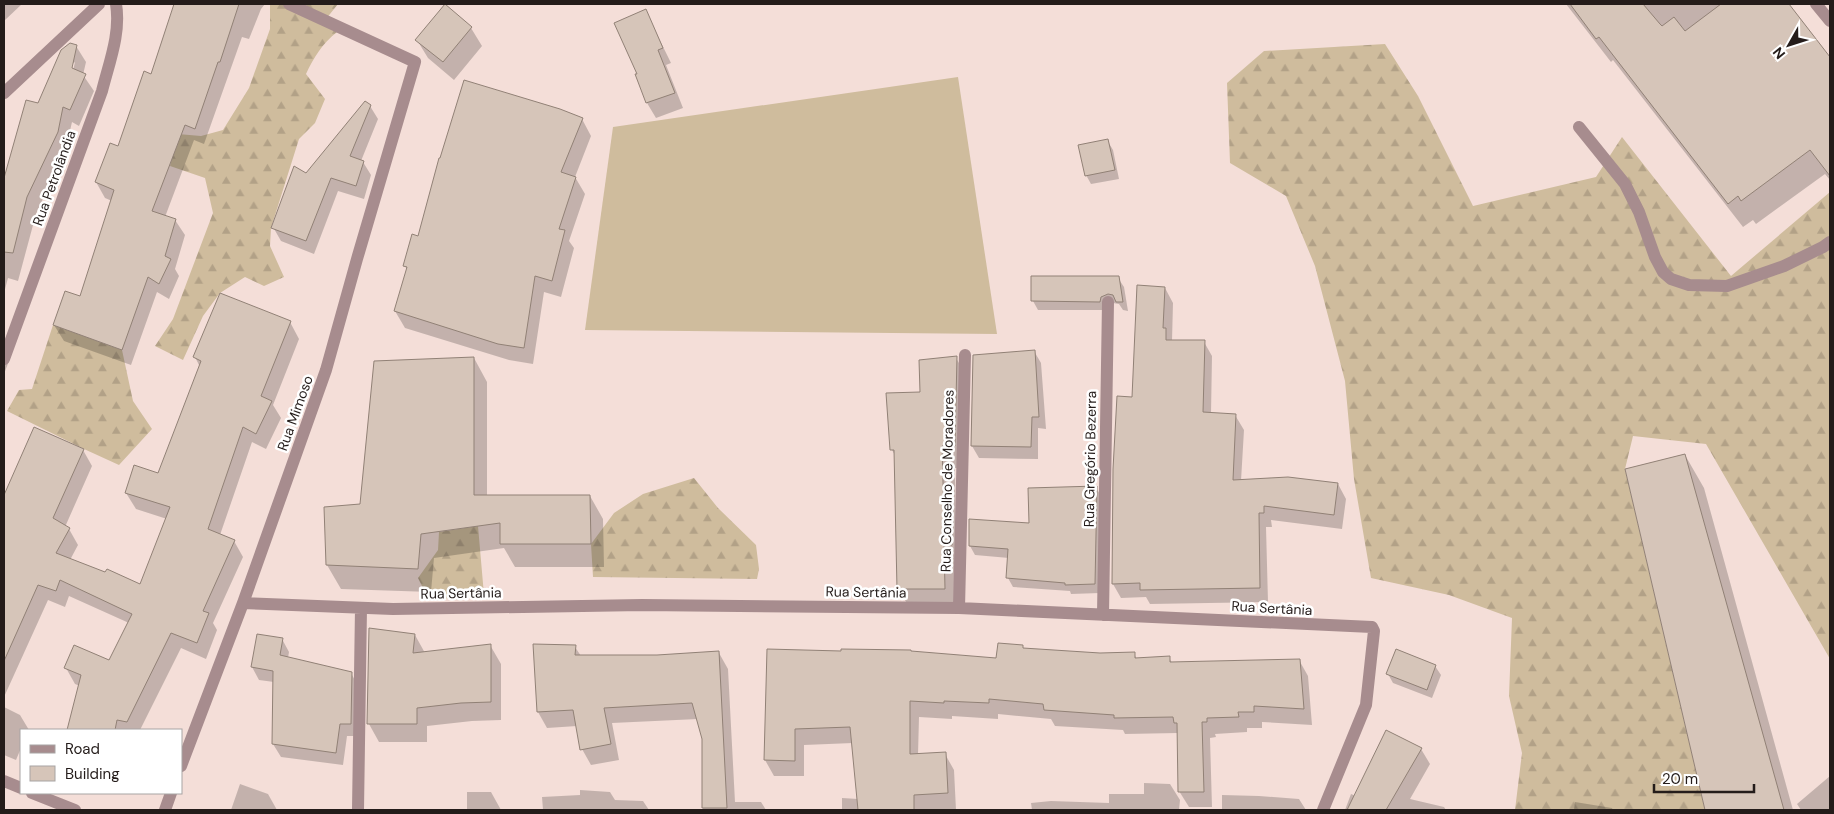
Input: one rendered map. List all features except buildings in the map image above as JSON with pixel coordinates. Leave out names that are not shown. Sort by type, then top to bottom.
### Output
[{"type":"street","points":[[4,93],[99,4]]},
{"type":"street","name":"Rua Petrolândia","points":[[4,359],[102,91],[112,52],[118,17],[116,4]]},
{"type":"street","name":"Rua Mimoso","points":[[182,763],[243,603],[326,370],[415,62],[289,4]]},
{"type":"street","points":[[1816,4],[1830,21]]},
{"type":"street","points":[[1579,127],[1625,184],[1639,212],[1655,257],[1663,272],[1671,279],[1689,285],[1727,286],[1784,266],[1824,247],[1830,242]]},
{"type":"street","name":"Rua Gregório Bezerra","points":[[1103,615],[1108,302]]},
{"type":"street","name":"Rua Conselho de Moradores","points":[[959,608],[965,355]]},
{"type":"street","name":"Rua Sertânia","points":[[243,603],[393,609],[642,605],[959,608],[1372,627],[1374,631],[1366,705],[1323,810]]},
{"type":"street","points":[[358,810],[361,608]]},
{"type":"street","points":[[4,781],[20,788]]},
{"type":"street","points":[[35,794],[75,810]]},
{"type":"street","points":[[165,810],[171,794]]},
{"type":"green space","points":[[270,4],[338,4],[326,19],[337,32],[319,51],[306,74],[325,99],[315,123],[299,139],[271,228],[270,246],[284,277],[264,286],[245,277],[220,293],[203,316],[183,360],[155,346],[173,319],[213,213],[205,178],[170,166],[178,134],[201,136],[223,130],[249,88],[270,29]]},
{"type":"green space","points":[[1385,44],[1418,96],[1473,206],[1596,177],[1622,137],[1731,276],[1830,192],[1830,659],[1706,444],[1633,436],[1625,469],[1705,810],[1515,810],[1522,753],[1509,696],[1512,618],[1449,595],[1371,578],[1354,479],[1345,381],[1315,266],[1286,196],[1230,163],[1227,83],[1264,51]]},
{"type":"green space","points":[[958,77],[997,334],[585,330],[613,127]]},
{"type":"green space","points":[[53,325],[122,350],[133,401],[152,429],[119,465],[7,411],[19,390],[32,389]]},
{"type":"green space","points":[[694,478],[718,508],[756,545],[759,569],[757,579],[593,577],[591,544],[614,513],[643,494]]},
{"type":"green space","points":[[478,526],[484,595],[453,600],[426,594],[418,578],[438,550],[439,532]]}]
